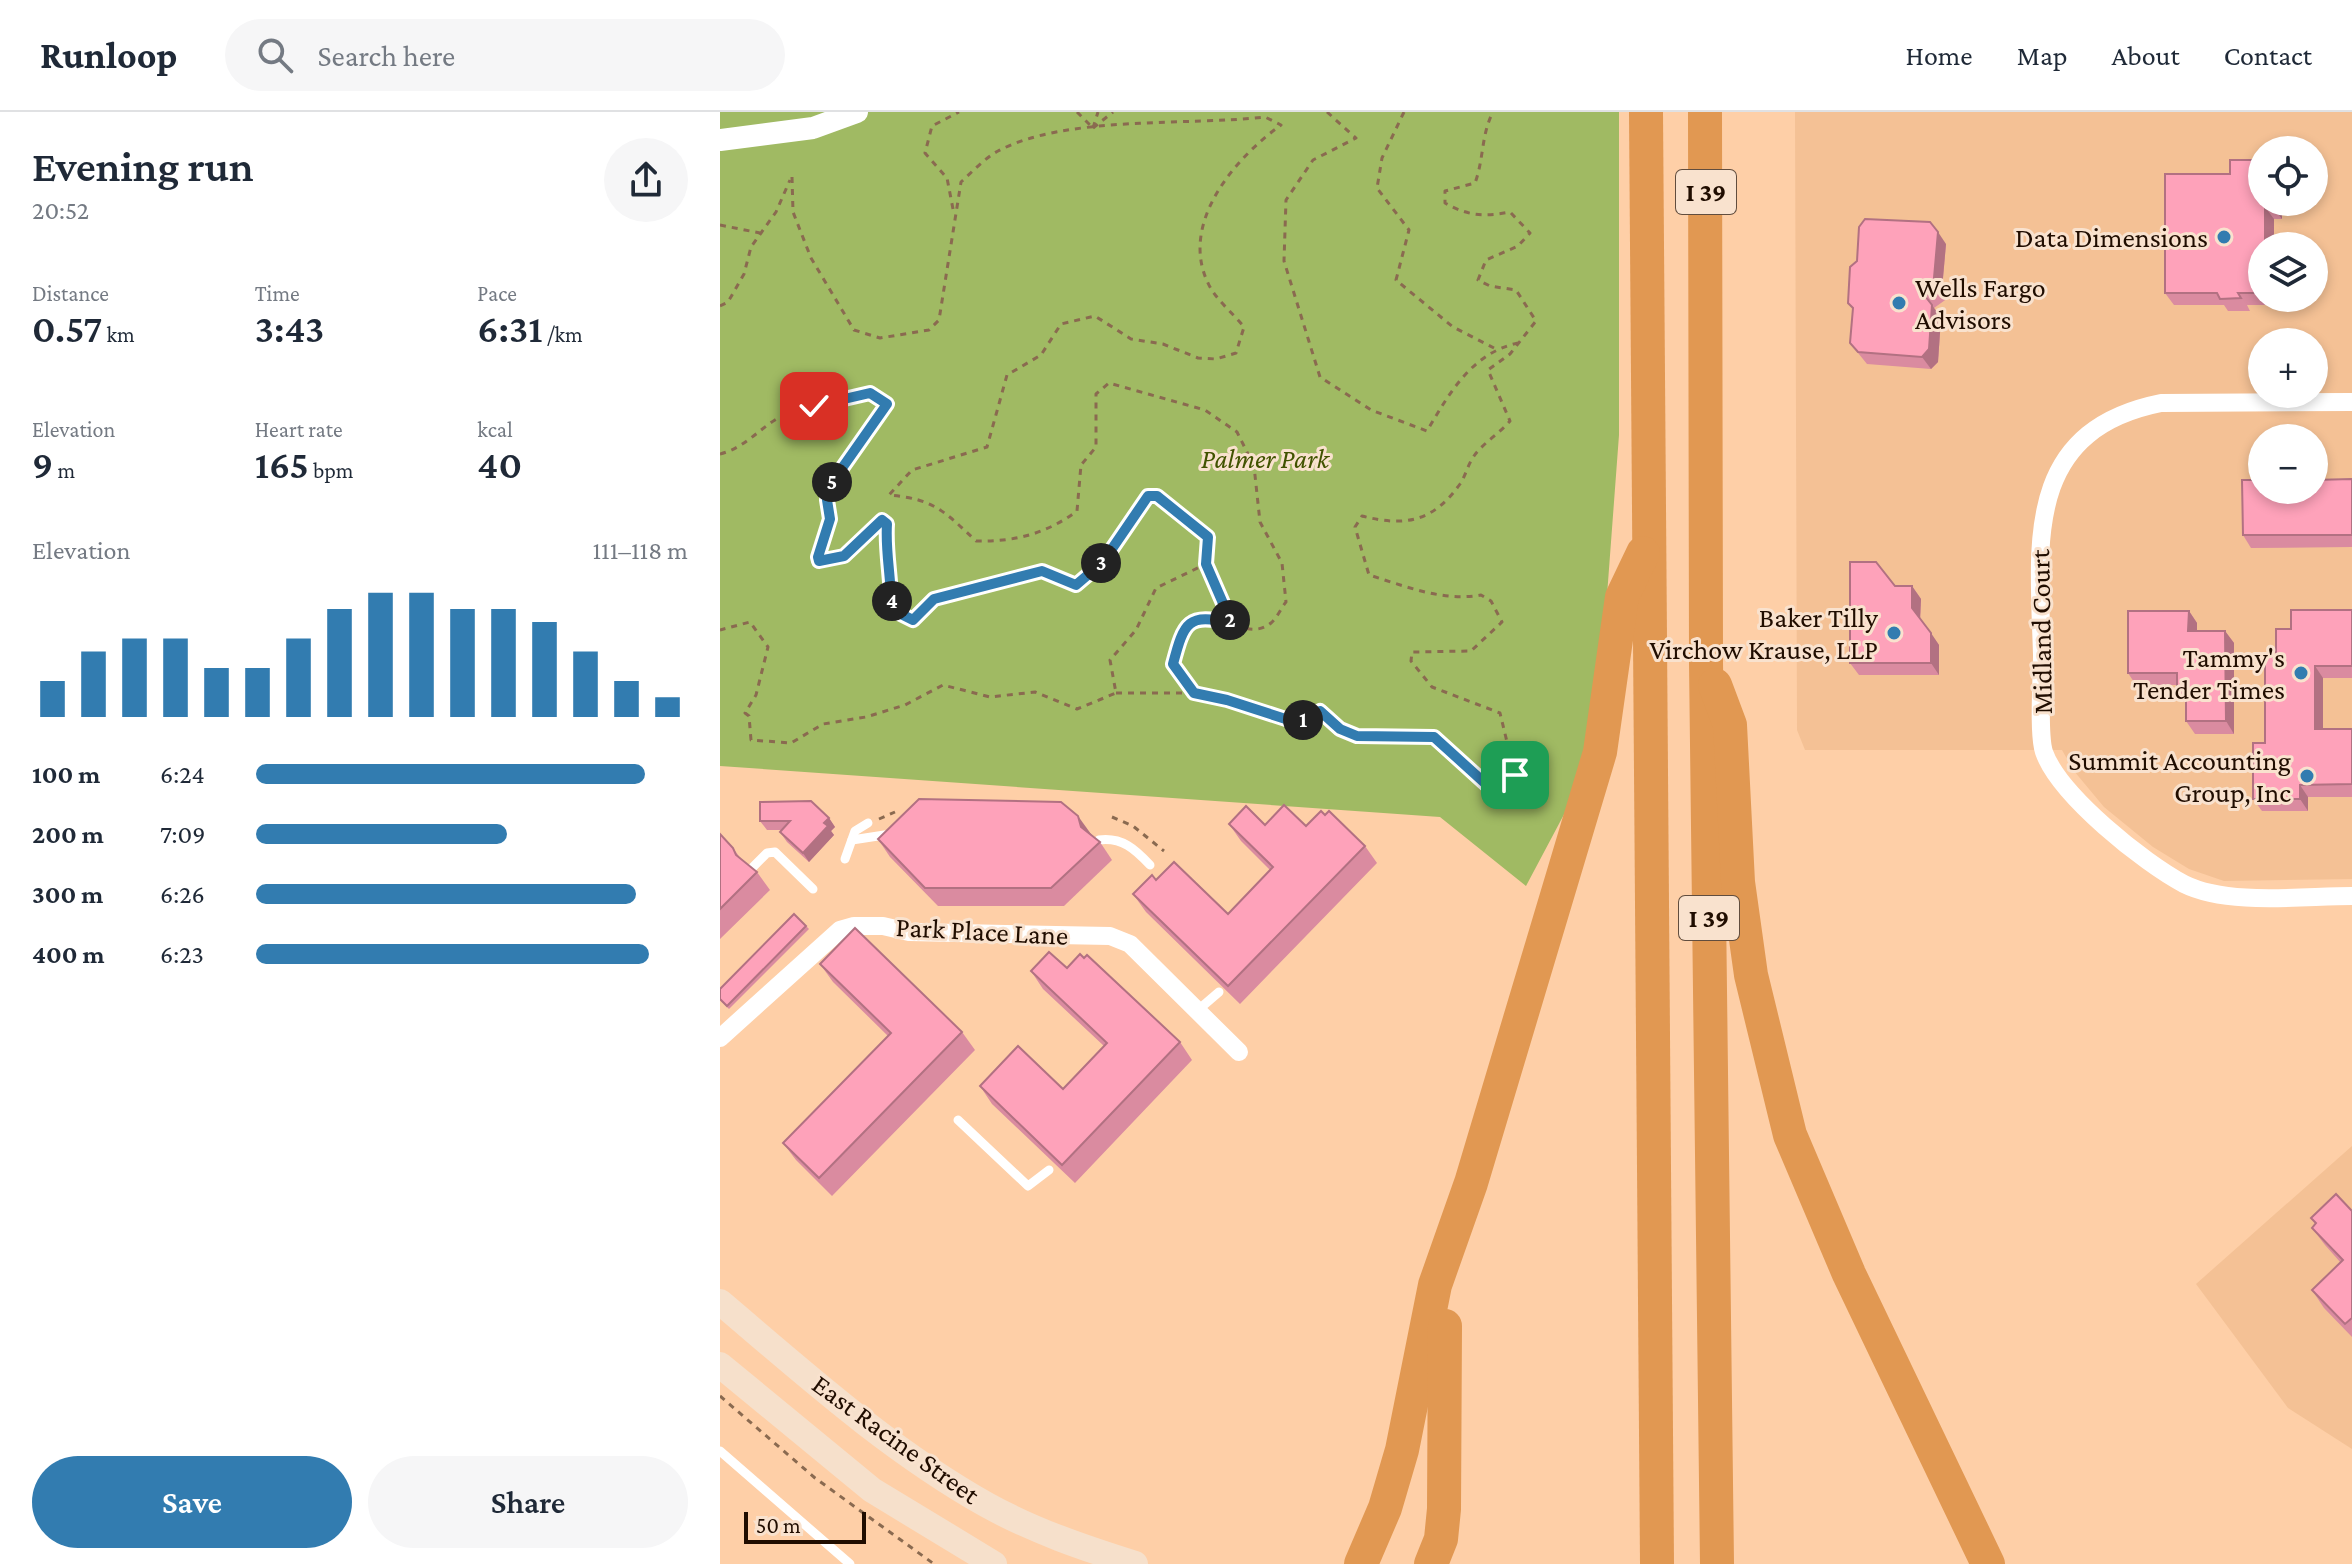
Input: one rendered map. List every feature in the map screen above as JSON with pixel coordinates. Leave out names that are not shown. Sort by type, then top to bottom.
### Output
[{"type":"highway","name":"I 39","points":[[1646,112],[1657,1564]]},
{"type":"highway","name":"I 39","points":[[1705,112],[1706,662],[1717,1564]]},
{"type":"highway","points":[[1361,1564],[1385,1508],[1402,1450],[1435,1285],[1458,1223],[1600,752],[1622,597],[1647,545]]},
{"type":"highway","points":[[1706,662],[1730,725],[1738,882],[1764,1038],[1790,1135],[1890,1361],[1988,1564]]},
{"type":"highway","points":[[1431,1564],[1441,1539],[1444,1509],[1445,1323],[1458,1223]]},
{"type":"highway","points":[[1890,1361],[1932,1420],[2009,1564]]},
{"type":"main road","name":"East Racine Street","points":[[720,1302],[840,1404],[925,1468],[989,1507],[1064,1541],[1135,1564]]},
{"type":"main road","name":"East Racine Street","points":[[720,1365],[872,1490],[994,1564]]},
{"type":"street","points":[[720,140],[813,128],[846,114]]},
{"type":"street","name":"Midland Court","points":[[2352,402],[2161,403],[2135,408],[2085,437],[2052,478],[2039,533],[2044,752],[2081,804],[2159,867],[2199,889],[2242,896],[2352,896]]},
{"type":"street","name":"Park Place Lane","points":[[720,1038],[840,930],[868,925],[909,932],[1110,936],[1130,944],[1239,1052]]},
{"type":"lane","points":[[845,859],[855,831],[868,823]]},
{"type":"lane","points":[[852,840],[876,835],[901,835]]},
{"type":"lane","points":[[1099,840],[1117,840],[1129,846],[1150,865]]},
{"type":"lane","points":[[753,867],[767,853],[775,852],[813,889]]},
{"type":"lane","points":[[1198,1010],[1219,992]]},
{"type":"lane","points":[[958,1120],[1028,1186],[1049,1170]]},
{"type":"lane","points":[[720,1451],[850,1564]]},
{"type":"path","points":[[954,212],[947,178],[925,153],[932,126],[959,112]]},
{"type":"path","points":[[1077,112],[1093,128]]},
{"type":"path","points":[[1093,128],[1098,112]]},
{"type":"path","points":[[1093,128],[1113,112]]},
{"type":"path","points":[[1327,112],[1356,138],[1313,160],[1286,200],[1284,261],[1320,377],[1371,410],[1427,431],[1453,387],[1494,348],[1518,343]]},
{"type":"path","points":[[1404,112],[1382,158],[1377,188],[1409,230],[1396,280],[1453,327],[1494,348]]},
{"type":"path","points":[[720,630],[750,622],[768,647],[756,695],[745,713],[749,716],[751,740],[791,743],[823,724],[866,717],[905,705],[943,685],[990,697],[1035,692],[1077,709],[1116,693],[1194,693],[1227,700],[1298,723],[1320,711],[1340,729],[1357,736],[1434,737],[1487,785],[1510,782],[1515,775],[1500,713],[1432,687],[1411,661],[1412,652],[1471,651],[1502,622],[1491,601],[1481,595],[1465,598],[1436,595],[1369,575],[1355,527],[1362,516],[1388,523],[1408,523],[1440,508],[1462,482],[1475,454],[1510,421],[1488,370],[1518,343],[1536,321],[1516,290],[1490,286],[1478,280],[1486,260],[1518,246],[1530,233],[1510,212],[1482,217],[1461,212],[1445,203],[1445,191],[1475,183],[1482,165],[1486,126],[1493,112]]},
{"type":"path","points":[[720,306],[728,302],[744,274],[751,247],[776,212],[792,177],[793,212],[811,258],[837,307],[854,330],[880,338],[929,330],[939,320],[961,182],[998,151],[1041,136],[1093,128],[1265,117],[1281,125],[1262,139],[1228,176],[1213,200],[1198,249],[1208,284],[1244,327],[1236,353],[1216,359],[1198,358],[1163,344],[1131,339],[1095,316],[1061,324],[1041,355],[1007,375],[987,447],[912,470],[889,495],[918,497],[938,505],[976,541],[1003,542],[1054,528],[1077,511],[1081,465],[1096,447],[1096,394],[1109,383],[1205,410],[1237,432],[1254,466],[1260,522],[1282,563],[1286,602],[1272,622],[1261,628],[1206,617],[1190,623],[1180,637],[1173,664],[1194,693]]},
{"type":"path","points":[[720,225],[760,233]]},
{"type":"path","points":[[720,454],[758,435],[780,417],[870,393],[887,404],[833,481],[827,500],[830,519],[818,557],[819,561],[844,556],[882,520],[887,524],[885,557],[892,585],[891,609],[913,620],[934,599],[1042,571],[1076,585],[1103,562],[1148,496],[1157,496],[1208,537],[1206,564],[1232,624]]},
{"type":"path","points":[[1116,693],[1110,660],[1136,630],[1156,588],[1180,580],[1206,564]]},
{"type":"path","points":[[868,823],[895,812]]},
{"type":"path","points":[[1112,817],[1133,826],[1164,851]]},
{"type":"path","points":[[720,1396],[815,1478],[934,1564]]},
{"type":"shaded area","points":[[1795,112],[2352,112],[2352,879],[2224,881],[2189,869],[2153,847],[2104,807],[2074,771],[2062,750],[1805,750],[1797,730]]},
{"type":"shaded area","points":[[2352,1146],[2352,1449],[2288,1408],[2196,1284]]},
{"type":"green space","name":"Palmer Park","points":[[720,112],[1619,112],[1619,435],[1595,756],[1526,886],[1440,817],[720,766]]},
{"type":"building","name":"Data Dimensions","points":[[2230,160],[2248,160],[2248,216],[2265,216],[2265,232],[2248,232],[2248,293],[2238,293],[2241,298],[2220,299],[2217,293],[2165,293],[2165,174],[2230,174]]},
{"type":"building","name":"Wells Fargo Advisors","points":[[1865,219],[1930,222],[1938,232],[1934,278],[1940,286],[1925,296],[1932,305],[1929,349],[1922,357],[1858,352],[1850,343],[1853,308],[1848,303],[1850,267],[1857,261],[1859,227]]},
{"type":"building","points":[[2352,479],[2352,535],[2243,535],[2242,480],[2248,480],[2248,504],[2328,504],[2328,480]]},
{"type":"building","name":"Baker Tilly Virchow Krause, LLP","points":[[1850,562],[1876,562],[1895,586],[1912,586],[1912,608],[1931,633],[1931,663],[1850,663]]},
{"type":"building","points":[[2291,610],[2352,610],[2352,666],[2315,666],[2315,729],[2352,729],[2352,784],[2300,785],[2300,799],[2253,799],[2253,743],[2265,743],[2265,657],[2276,657],[2276,629],[2291,629]]},
{"type":"building","points":[[2128,611],[2189,611],[2188,631],[2225,631],[2226,721],[2186,721],[2186,689],[2177,689],[2177,673],[2128,673]]},
{"type":"building","points":[[919,799],[1061,802],[1078,816],[1081,827],[1100,842],[1051,888],[925,888],[878,839]]},
{"type":"building","points":[[811,801],[829,818],[824,823],[828,826],[803,853],[780,832],[790,821],[760,821],[760,802]]},
{"type":"building","points":[[1284,805],[1306,826],[1321,811],[1325,815],[1329,811],[1365,846],[1228,986],[1133,894],[1152,875],[1156,880],[1174,862],[1228,914],[1273,867],[1229,824],[1246,806],[1265,825]]},
{"type":"building","points":[[720,834],[736,855],[757,872],[720,909]]},
{"type":"building","points":[[794,914],[806,926],[727,1006],[720,999],[720,989]]},
{"type":"building","points":[[855,928],[962,1032],[819,1178],[783,1143],[891,1033],[820,964]]},
{"type":"building","points":[[1049,952],[1067,968],[1080,954],[1084,958],[1087,955],[1180,1042],[1062,1165],[980,1086],[1018,1046],[1063,1089],[1107,1043],[1031,971]]},
{"type":"building","points":[[2336,1194],[2352,1211],[2352,1318],[2345,1324],[2312,1290],[2343,1260],[2312,1228],[2316,1223],[2311,1218]]},
{"type":"place","name":"Data Dimensions","points":[[2224,237]]},
{"type":"place","name":"Wells Fargo Advisors","points":[[1899,303]]},
{"type":"place","name":"Baker Tilly Virchow Krause, LLP","points":[[1894,633]]},
{"type":"place","name":"Tammy's Tender Times","points":[[2301,673]]},
{"type":"place","name":"Summit Accounting Group, Inc","points":[[2307,776]]},
{"type":"route","points":[[814,406],[870,393],[887,404],[833,481],[827,500],[830,519],[818,557],[819,561],[844,556],[882,520],[887,524],[885,557],[892,585],[891,609],[913,620],[934,599],[1008,583],[1042,571],[1076,585],[1103,562],[1148,496],[1157,496],[1208,537],[1206,564],[1232,624],[1206,617],[1190,623],[1180,637],[1173,664],[1194,693],[1227,700],[1298,723],[1320,711],[1340,729],[1357,736],[1434,737],[1463,759],[1487,785],[1510,782],[1515,775]]}]
